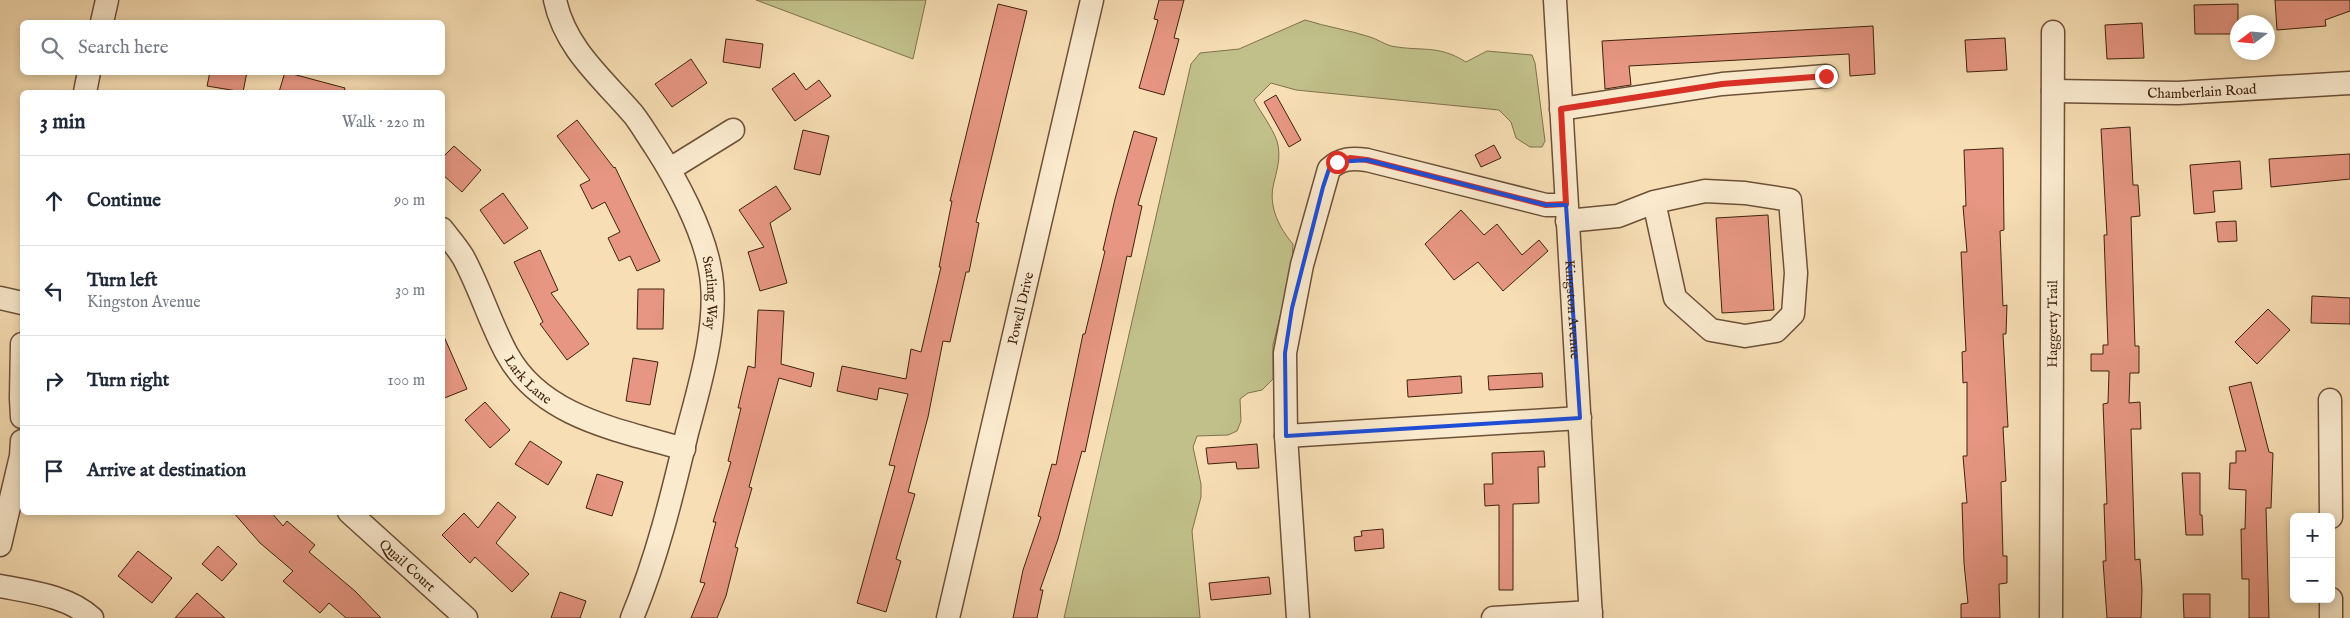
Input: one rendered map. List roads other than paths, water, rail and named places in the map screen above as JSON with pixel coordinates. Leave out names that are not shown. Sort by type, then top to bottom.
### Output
[{"type":"street","points":[[102,20],[107,0]]},
{"type":"street","name":"Starling Way","points":[[555,0],[561,25],[570,40],[589,66],[634,115],[670,169],[698,232],[710,269],[712,305],[706,351],[667,518],[649,577],[632,618]]},
{"type":"street","name":"Powell Drive","points":[[948,618],[1092,0]]},
{"type":"street","name":"Kingston Avenue","points":[[1555,0],[1591,615]]},
{"type":"street","name":"Haggerty Trail","points":[[2051,618],[2053,32]]},
{"type":"street","points":[[86,90],[89,75]]},
{"type":"street","points":[[1561,109],[1722,84],[1826,76]]},
{"type":"street","name":"Chamberlain Road","points":[[2053,91],[2178,93],[2350,83]]},
{"type":"street","points":[[670,169],[732,130]]},
{"type":"street","points":[[1298,618],[1286,436],[1285,353],[1292,308],[1329,169],[1337,162],[1350,158],[1367,160],[1546,205],[1567,213],[1618,216],[1654,202],[1705,191],[1745,193],[1790,200],[1796,274],[1793,314],[1776,331],[1745,336],[1711,330],[1675,298],[1654,202]]},
{"type":"street","name":"Lark Lane","points":[[445,233],[462,256],[508,356],[535,388],[550,401],[581,418],[684,449]]},
{"type":"street","points":[[0,298],[20,303]]},
{"type":"street","points":[[2330,400],[2330,513]]},
{"type":"street","points":[[1286,436],[1580,418]]},
{"type":"street","points":[[0,545],[20,460]]},
{"type":"street","name":"Quail Court","points":[[352,515],[466,618]]},
{"type":"street","points":[[0,586],[39,593],[65,602],[92,618]]},
{"type":"street","points":[[2331,603],[2331,618]]},
{"type":"street","points":[[1493,618],[1591,615]]}]
